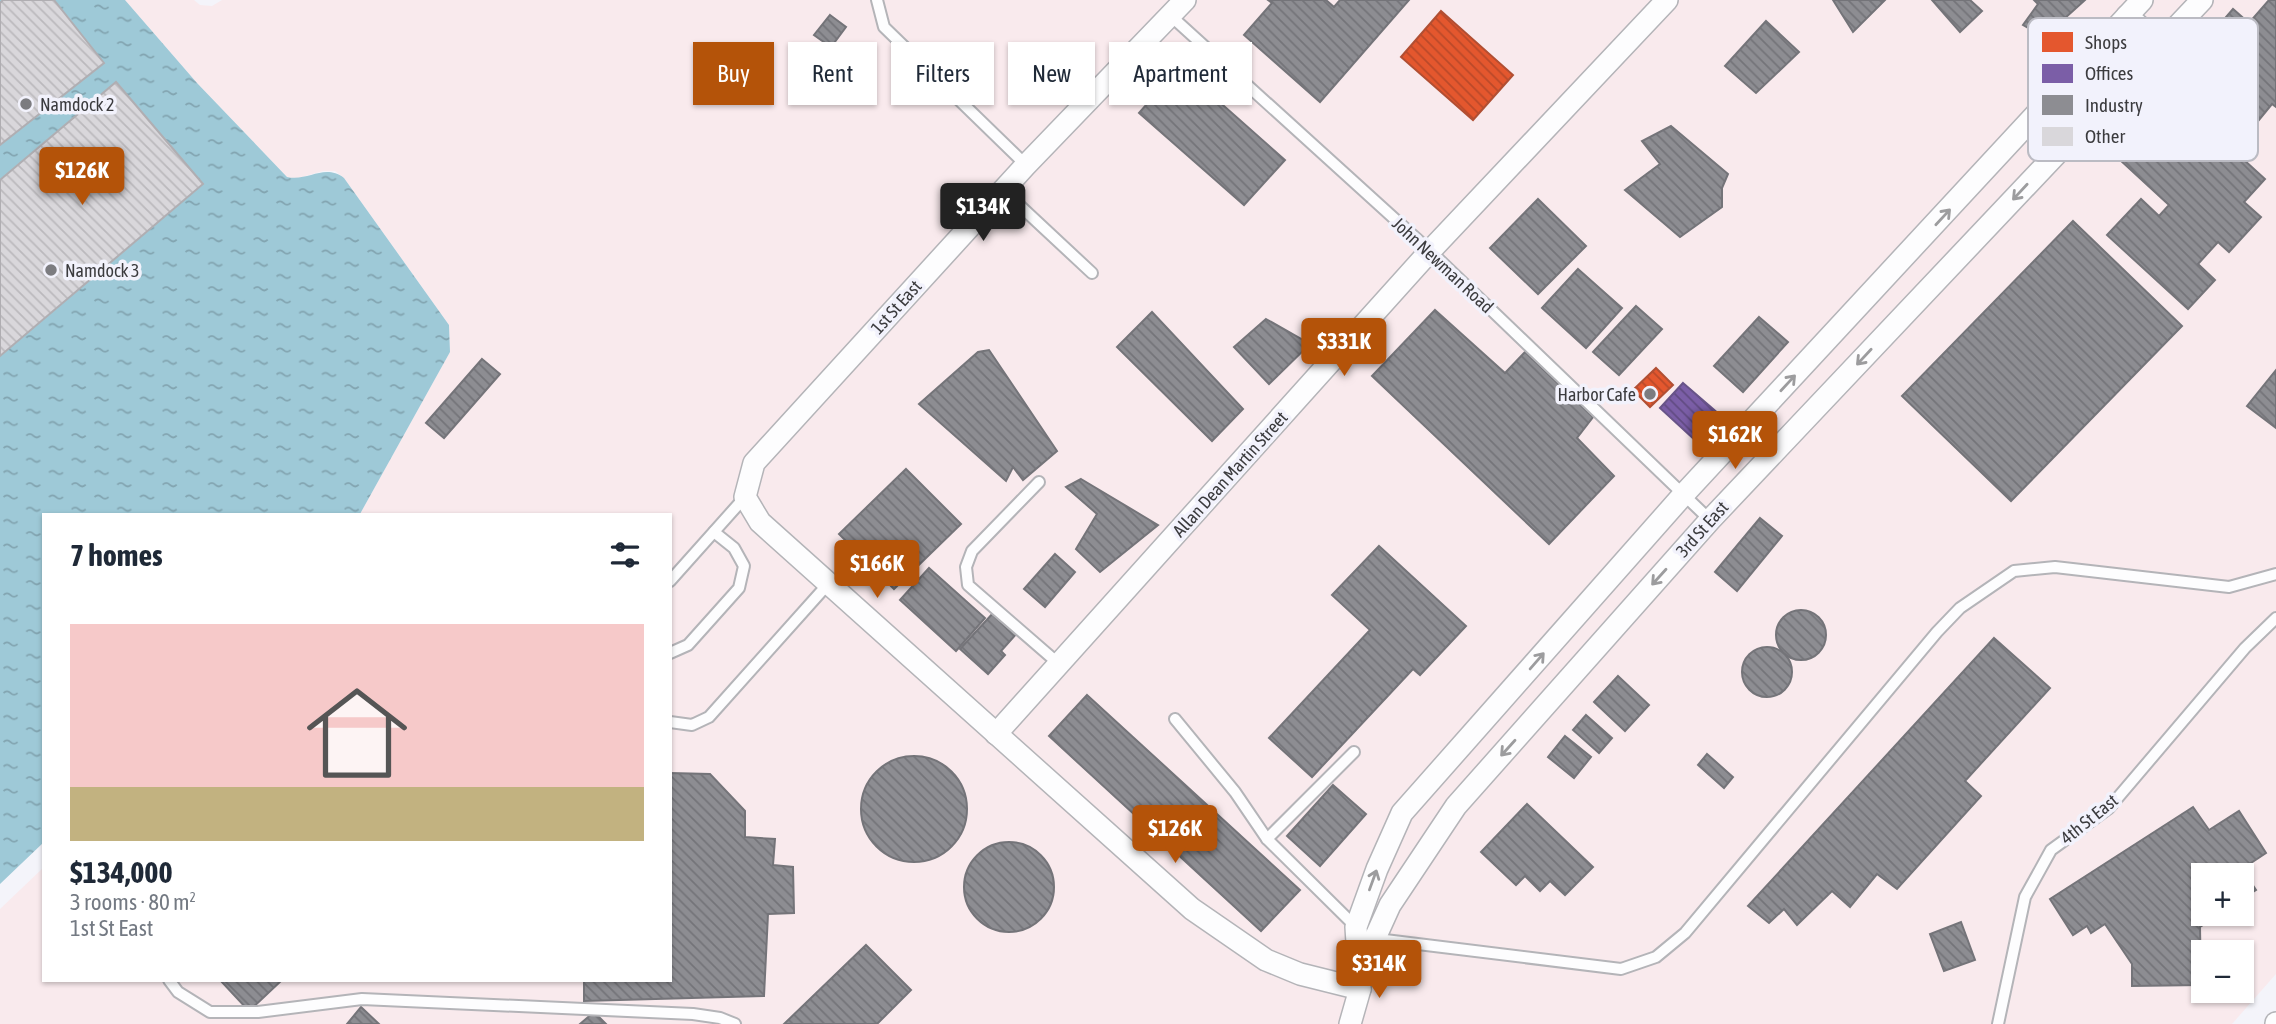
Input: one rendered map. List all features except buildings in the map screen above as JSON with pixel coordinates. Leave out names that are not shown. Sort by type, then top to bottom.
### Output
[{"type":"street","name":"Allan Dean Martin Street","points":[[996,734],[1430,251],[1667,0]]},
{"type":"street","name":"3rd St East","points":[[2127,16],[2142,0]]},
{"type":"street","name":"3rd St East","points":[[2184,18],[2202,0]]},
{"type":"street","name":"1st St East","points":[[745,497],[754,463],[1026,165],[1178,8]]},
{"type":"street","name":"3rd St East","points":[[1361,979],[1356,927],[1377,869],[1402,813],[1684,494],[2028,126]]},
{"type":"street","points":[[2022,133],[2028,139]]},
{"type":"street","name":"3rd St East","points":[[1350,1024],[1361,979],[1390,905],[1456,806],[1710,520],[2048,161]]},
{"type":"street","points":[[745,497],[760,522],[1192,909],[1266,960],[1300,974],[1361,979]]},
{"type":"lane","points":[[877,0],[884,27],[1026,165]]},
{"type":"lane","name":"John Newman Road","points":[[1178,8],[1710,520]]},
{"type":"lane","points":[[1003,190],[1092,273]]},
{"type":"lane","points":[[1039,482],[972,551],[966,567],[968,585],[1059,664]]},
{"type":"lane","points":[[672,579],[745,497]]},
{"type":"lane","points":[[672,652],[688,645],[739,588],[744,566],[734,548],[714,532]]},
{"type":"lane","points":[[1377,939],[1620,969],[1657,957],[1685,933],[1937,632],[1960,608],[2014,571],[2055,567],[2229,587],[2276,574]]},
{"type":"lane","points":[[672,722],[692,724],[709,717],[828,584]]},
{"type":"lane","name":"4th St East","points":[[1998,1024],[2025,897],[2050,850],[2109,808],[2245,648],[2276,618]]},
{"type":"lane","points":[[1175,719],[1235,792],[1267,839],[1356,927]]},
{"type":"lane","points":[[1267,839],[1354,751]]},
{"type":"lane","points":[[170,982],[178,992],[211,1012],[231,1013],[362,999],[693,1014],[720,1018],[735,1024]]},
{"type":"lane","points":[[684,1024],[693,1014]]},
{"type":"shaded area","points":[[125,0],[194,0],[200,5],[212,6],[222,0],[2276,0],[2276,974],[2254,999],[2254,940],[2191,940],[2191,1003],[2250,1003],[2232,1024],[0,1024],[0,909],[42,869],[42,982],[672,982],[672,513],[361,513],[450,352],[449,325],[344,178],[335,171],[323,171],[295,179],[287,177],[197,83]]},
{"type":"water","points":[[0,0],[125,0],[197,83],[287,177],[330,172],[344,178],[449,325],[450,352],[361,513],[42,513],[42,844],[0,884]]},
{"type":"place","name":"Namdock 2","points":[[26,104]]},
{"type":"place","name":"Namdock 3","points":[[51,270]]},
{"type":"place","name":"Harbor Cafe","points":[[1650,394]]}]
